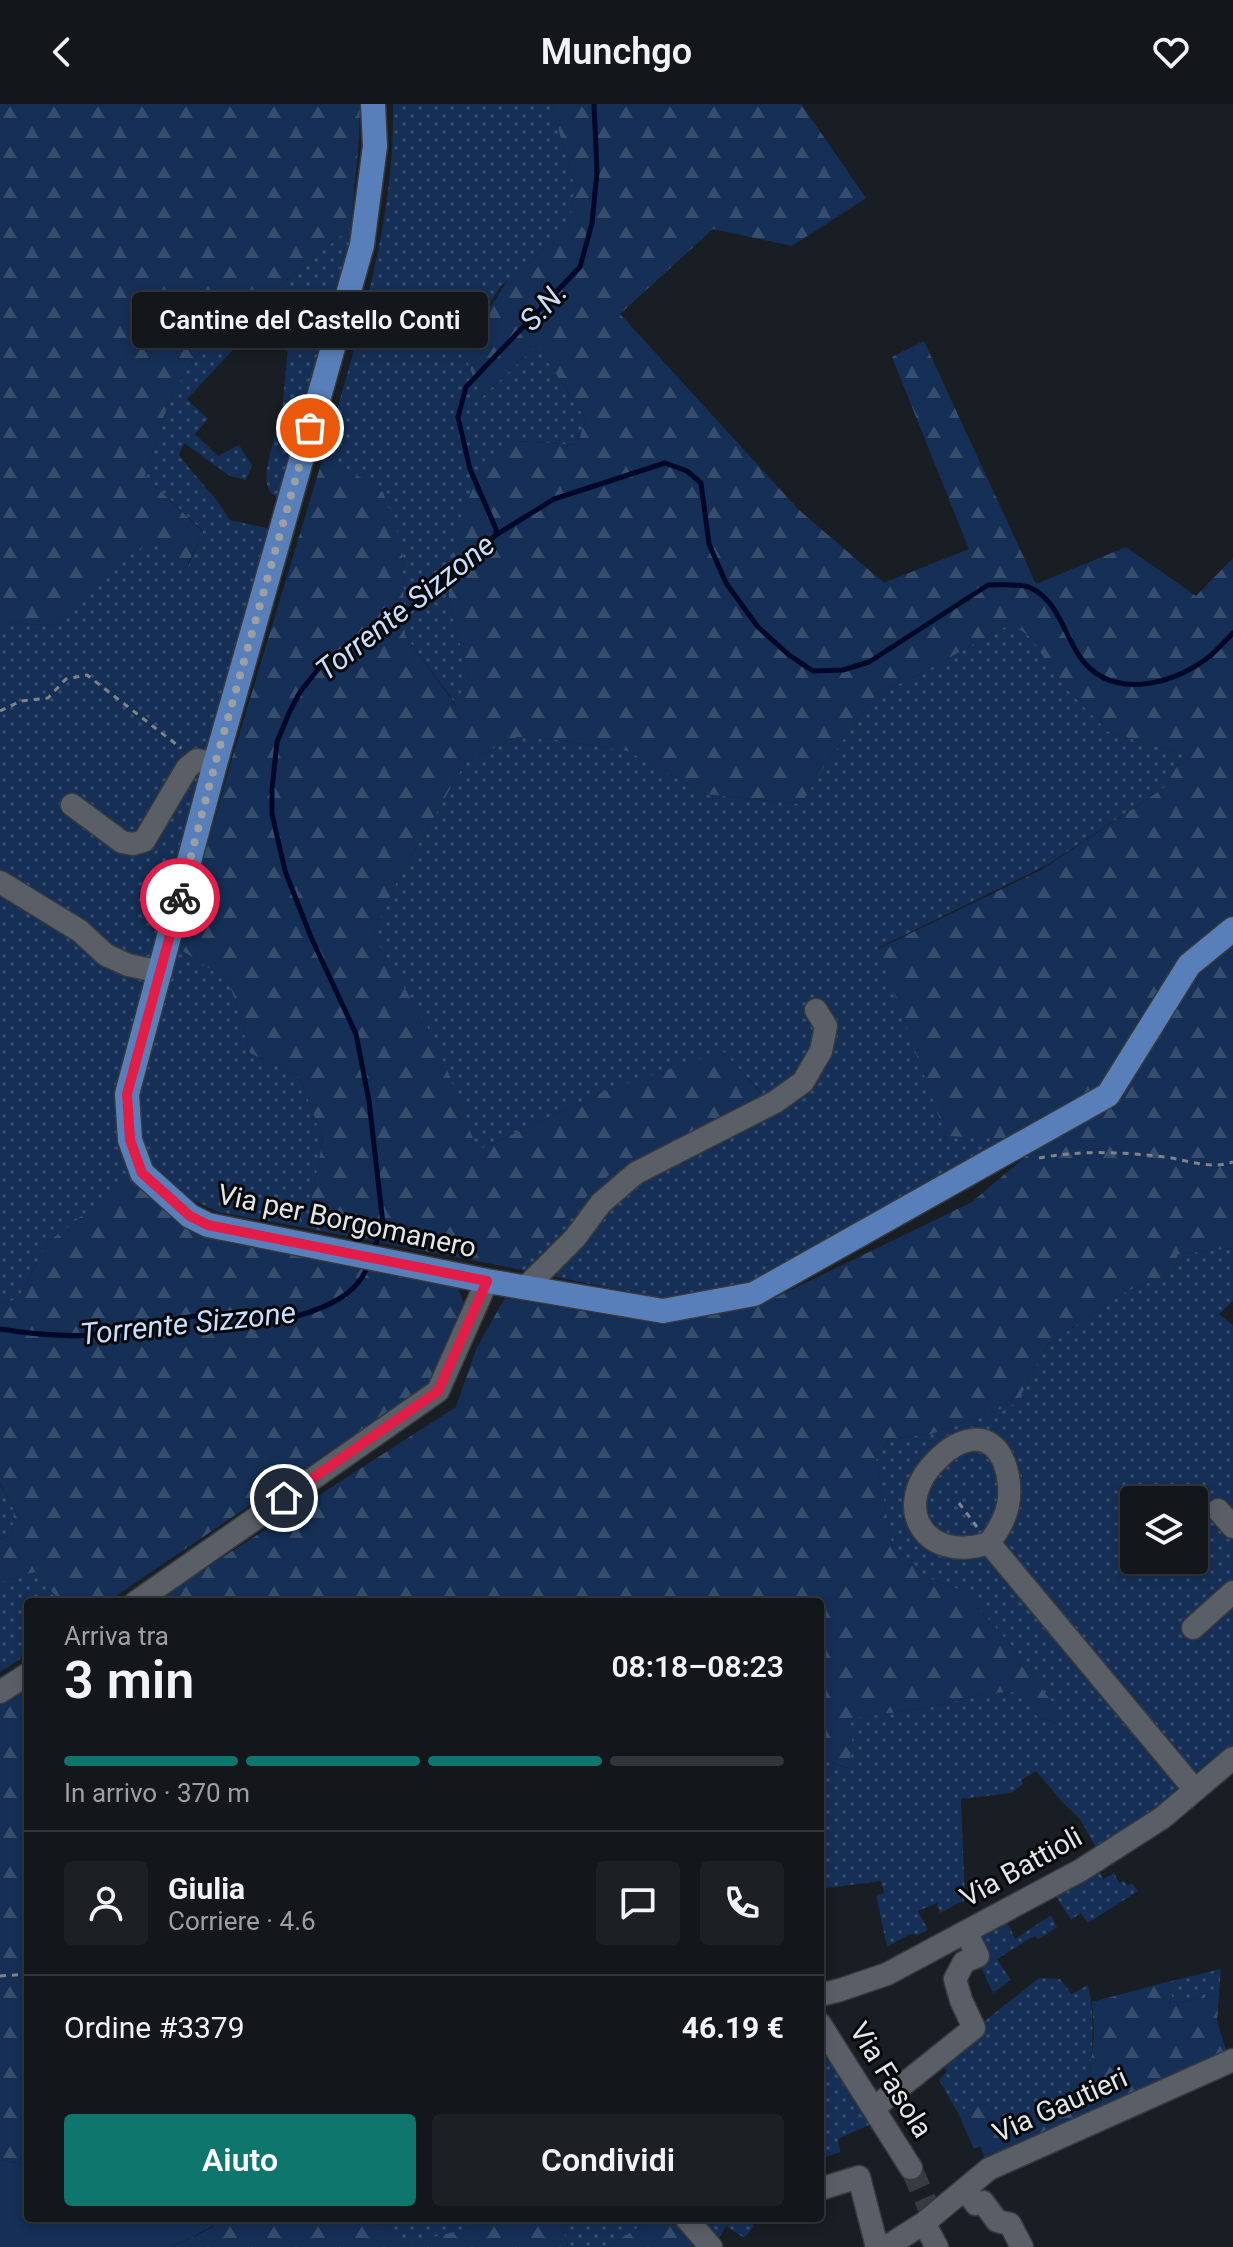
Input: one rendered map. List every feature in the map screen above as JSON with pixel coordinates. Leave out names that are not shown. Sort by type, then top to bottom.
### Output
[{"type":"main road","name":"Via per Borgomanero","points":[[373,104],[375,146],[362,245],[206,762],[161,972],[127,1094],[130,1140],[142,1173],[190,1216],[208,1225],[487,1281],[663,1311],[754,1294],[1108,1095],[1189,965],[1233,929]]},
{"type":"street","points":[[72,805],[122,842],[133,844],[144,841],[187,768],[206,762]]},
{"type":"street","points":[[0,882],[80,931],[106,955],[128,965],[161,972]]},
{"type":"street","points":[[525,1288],[575,1238],[601,1203],[636,1173],[775,1102],[803,1082],[821,1051],[826,1026],[816,1010]]},
{"type":"street","points":[[142,1598],[438,1391],[487,1281]]},
{"type":"street","points":[[973,1440],[991,1444],[1004,1460],[1009,1480],[1005,1515],[989,1543],[954,1549],[934,1541],[920,1526],[914,1504],[918,1483],[934,1463],[950,1447],[973,1440]]},
{"type":"street","points":[[1218,1510],[1233,1527]]},
{"type":"street","points":[[989,1543],[1195,1790]]},
{"type":"street","points":[[1193,1628],[1233,1592]]},
{"type":"street","points":[[0,1692],[24,1677]]},
{"type":"street","name":"Via Battioli","points":[[824,1994],[887,1974],[1081,1870],[1162,1818],[1233,1758]]},
{"type":"street","points":[[874,2108],[974,2028],[955,1979],[964,1962],[978,1956],[966,1932]]},
{"type":"street","name":"Via Fasola","points":[[824,2030],[911,2168]]},
{"type":"street","name":"Via Gautieri","points":[[886,2247],[924,2223],[989,2169],[1233,2060]]},
{"type":"street","points":[[824,2188],[859,2177],[877,2247]]},
{"type":"street","points":[[965,2189],[976,2204],[983,2202],[997,2221],[1010,2224],[1022,2247]]},
{"type":"street","points":[[689,2222],[711,2247]]},
{"type":"street","points":[[924,2223],[937,2247]]},
{"type":"path","points":[[0,711],[21,701],[48,698],[66,679],[87,675],[206,762]]},
{"type":"path","points":[[1028,1161],[1061,1154],[1111,1152],[1221,1166],[1233,1162]]},
{"type":"path","points":[[959,1503],[989,1543]]},
{"type":"path","points":[[0,1976],[24,1974]]},
{"type":"green space","points":[[0,104],[360,104],[351,227],[195,356],[169,400],[145,476],[203,532],[187,566],[153,541],[106,569],[52,626],[0,621]]},
{"type":"green space","points":[[393,104],[551,104],[575,187],[569,228],[500,287],[463,349],[482,397],[537,345],[585,418],[578,445],[516,441],[449,588],[449,602],[468,675],[457,706],[405,635],[402,545],[324,454],[361,325],[381,236],[392,148]]},
{"type":"green space","points":[[551,104],[801,104],[866,198],[792,246],[713,229],[620,314],[799,510],[884,583],[969,549],[892,357],[924,341],[1036,584],[1126,547],[1196,596],[1233,558],[1233,1248],[1178,1254],[1174,1272],[1125,1292],[1047,1345],[1017,1403],[931,1434],[889,1439],[876,1459],[892,1544],[926,1577],[963,1591],[1011,1645],[1052,1702],[1057,1723],[1039,1718],[1017,1692],[987,1693],[923,1709],[850,1718],[852,1740],[848,1768],[824,1760],[824,1598],[159,1598],[456,1407],[476,1349],[505,1298],[660,1324],[758,1306],[972,1202],[1045,1140],[946,1136],[878,949],[1041,870],[1164,788],[1184,755],[1107,731],[1062,684],[1031,638],[1012,623],[877,694],[827,762],[801,804],[705,794],[628,751],[551,739],[517,737],[465,763],[397,881],[373,934],[432,1035],[461,1103],[477,1151],[605,1091],[723,1051],[762,1094],[687,1137],[610,1174],[512,1268],[306,1228],[323,1139],[299,1076],[250,1053],[229,981],[178,948],[324,454],[383,492],[402,545],[405,635],[456,706],[468,675],[449,602],[455,531],[486,458],[516,441],[578,445],[585,418],[537,345],[481,398],[463,349],[508,280],[569,228],[575,187]]},
{"type":"green space","points":[[351,227],[352,242],[304,415],[282,413],[288,346],[282,331],[260,321],[187,399],[208,419],[195,434],[218,456],[239,445],[252,465],[246,480],[230,476],[184,443],[179,455],[230,520],[276,530],[117,1104],[118,1139],[138,1181],[48,1242],[18,1299],[0,1304],[0,621],[52,626],[106,569],[153,540],[188,566],[203,531],[145,476],[169,400],[195,356]]},
{"type":"green space","points":[[300,432],[281,500],[268,487],[267,471],[272,446],[276,433]]},
{"type":"green space","points":[[1012,623],[1028,633],[1107,731],[1184,755],[1164,788],[1047,865],[878,948],[1012,1138],[756,1288],[664,1299],[512,1268],[610,1174],[687,1137],[762,1093],[723,1052],[605,1091],[477,1151],[373,934],[397,881],[465,763],[517,737],[551,739],[628,751],[705,794],[801,804],[827,762],[877,694]]},
{"type":"green space","points":[[178,948],[229,981],[250,1053],[299,1076],[323,1139],[306,1228],[218,1212],[165,1187],[154,1171],[135,1123],[138,1092]]},
{"type":"green space","points":[[138,1181],[185,1222],[452,1274],[465,1306],[429,1384],[113,1598],[58,1598],[35,1572],[0,1582],[0,1539],[12,1535],[14,1510],[0,1483],[0,1304],[18,1299],[48,1242],[124,1183]]},
{"type":"green space","points":[[1233,1248],[1233,1301],[1219,1314],[1233,1325],[1233,1753],[1098,1851],[1080,1819],[1036,1771],[1021,1780],[1023,1784],[1011,1793],[961,1799],[965,1900],[940,1913],[937,1903],[918,1911],[928,1930],[918,1935],[910,1934],[887,1947],[877,1900],[877,1895],[884,1893],[881,1881],[824,1888],[824,1760],[847,1768],[852,1740],[849,1718],[923,1709],[987,1693],[1017,1692],[1039,1718],[1056,1723],[1052,1702],[1011,1645],[963,1591],[926,1577],[892,1544],[876,1459],[889,1439],[931,1434],[1017,1403],[1047,1345],[1125,1292],[1174,1272],[1178,1254]]},
{"type":"green space","points":[[0,1484],[14,1510],[12,1535],[0,1539]]},
{"type":"green space","points":[[35,1572],[58,1598],[24,1598],[24,1657],[0,1672],[0,1582]]},
{"type":"green space","points":[[24,1683],[24,2164],[0,2160],[0,1698]]},
{"type":"green space","points":[[1096,1864],[1103,1879],[1114,1873],[1119,1883],[1124,1881],[1127,1886],[1132,1883],[1138,1891],[1088,1923],[1081,1913],[1071,1920],[1051,1889]]},
{"type":"green space","points":[[1004,1914],[1015,1939],[1051,1915],[1057,1927],[1039,1939],[1034,1936],[997,1959],[1011,1980],[993,1993],[966,1936]]},
{"type":"green space","points":[[1221,1969],[1219,1994],[1174,2003],[1167,1982]]},
{"type":"green space","points":[[1039,1978],[1060,1979],[1072,1994],[1088,1985],[1093,2024],[1088,2089],[1011,2127],[985,2104],[957,2111],[939,2080],[947,2071],[930,2048],[937,2042],[943,2046],[981,2024]]},
{"type":"green space","points":[[1167,1982],[1174,2003],[1219,1994],[1217,2021],[1228,2056],[988,2166],[980,2146],[974,2149],[957,2111],[985,2104],[1011,2127],[1088,2089],[1094,2034],[1092,2002]]},
{"type":"green space","points":[[824,2034],[878,2121],[838,2139],[840,2152],[824,2158]]},
{"type":"green space","points":[[0,2160],[24,2164],[24,2222],[212,2222],[213,2226],[172,2247],[0,2247]]},
{"type":"green space","points":[[212,2222],[375,2222],[403,2245],[493,2222],[560,2222],[568,2247],[172,2247],[213,2227]]},
{"type":"green space","points":[[375,2222],[493,2222],[403,2245]]},
{"type":"green space","points":[[560,2222],[647,2222],[607,2247],[568,2247]]},
{"type":"green space","points":[[647,2222],[686,2222],[708,2247],[607,2247]]},
{"type":"green space","points":[[698,2222],[752,2222],[754,2226],[744,2238],[726,2226],[717,2242]]},
{"type":"waterway","name":"S.N.","points":[[496,535],[470,469],[458,417],[466,387],[580,267],[592,223],[597,172],[594,104]]},
{"type":"waterway","name":"Torrente Sizzone","points":[[373,1252],[383,1224],[369,1101],[356,1034],[311,937],[285,871],[272,814],[277,742],[300,692],[319,668],[350,645],[410,609],[496,535],[554,499],[665,463],[687,471],[701,483],[709,544],[726,583],[758,627],[789,655],[813,671],[843,670],[869,662],[988,585],[1021,585],[1040,594],[1054,609],[1080,657],[1093,671],[1124,684],[1158,682],[1175,676],[1206,659],[1233,633]]},
{"type":"waterway","name":"Torrente Sizzone","points":[[0,1329],[72,1336],[115,1332],[211,1314],[278,1318],[297,1316],[329,1304],[349,1292],[368,1265]]},
{"type":"tunnel","points":[[911,2168],[932,2215]]},
{"type":"way so far","points":[[180,898],[310,428]]},
{"type":"place","name":"Cantine del Castello Conti","points":[[310,428]]},
{"type":"route","points":[[180,898],[127,1094],[130,1140],[142,1173],[190,1216],[208,1225],[487,1281],[438,1391],[284,1498]]}]
